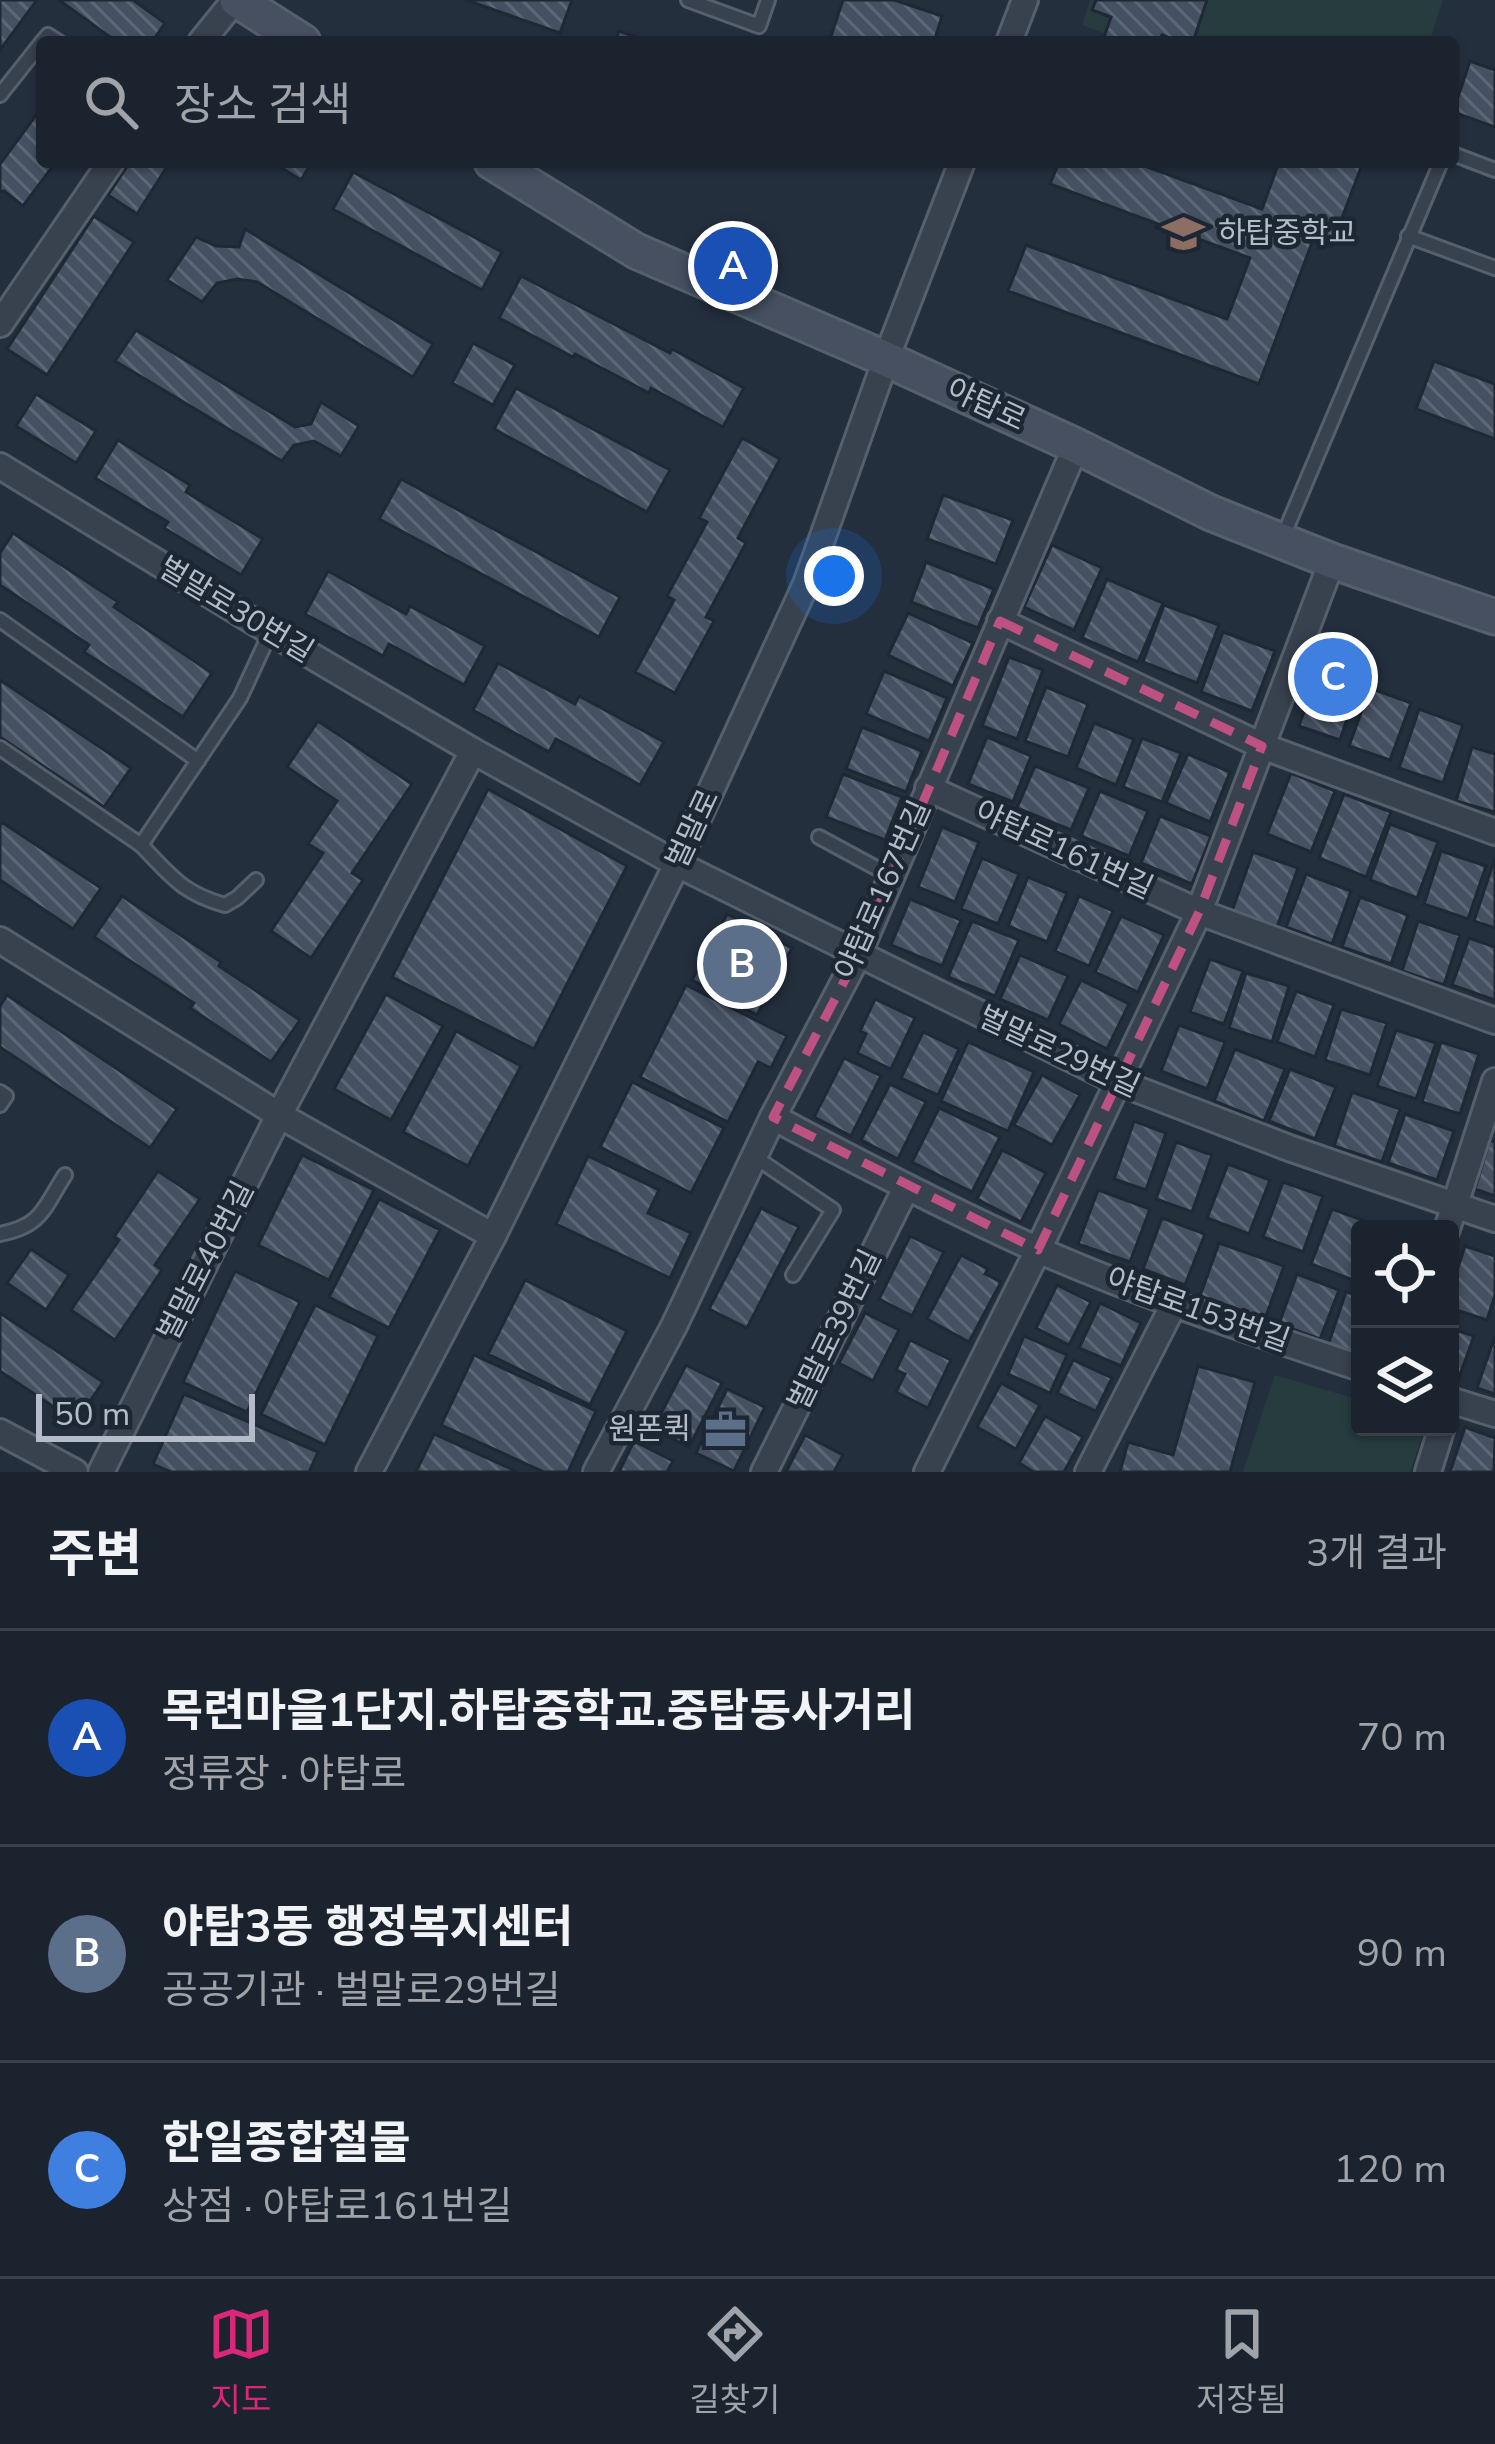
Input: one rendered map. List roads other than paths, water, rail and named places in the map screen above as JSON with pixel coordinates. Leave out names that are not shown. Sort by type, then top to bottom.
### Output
[{"type":"street","points":[[206,36],[236,0],[293,36]]},
{"type":"street","points":[[1011,36],[1025,0]]},
{"type":"street","points":[[0,323],[107,168]]},
{"type":"street","name":"야탑로","points":[[501,168],[636,251],[886,358],[1211,513],[1495,617]]},
{"type":"street","name":"벌말로","points":[[369,1472],[493,1236],[677,864],[806,584],[960,168]]},
{"type":"street","name":"야탑로167번길","points":[[596,1472],[858,955],[1076,446]]},
{"type":"street","name":"벌말로30번길","points":[[0,466],[473,751],[677,864]]},
{"type":"street","points":[[932,1464],[1199,912],[1332,561]]},
{"type":"street","points":[[1000,621],[1262,746],[1495,832]]},
{"type":"street","points":[[279,1115],[473,751]]},
{"type":"street","name":"야탑로161번길","points":[[928,788],[1199,912]]},
{"type":"street","name":"벌말로29번길","points":[[677,864],[1118,1082],[1451,1217],[1495,1219]]},
{"type":"street","points":[[1199,912],[1495,1021]]},
{"type":"street","points":[[0,940],[279,1115],[493,1236]]},
{"type":"street","points":[[1451,1217],[1495,1081]]},
{"type":"street","name":"벌말로40번길","points":[[100,1472],[279,1115]]},
{"type":"street","points":[[773,1117],[906,1188],[1038,1250]]},
{"type":"street","name":"벌말로39번길","points":[[764,1472],[906,1188]]},
{"type":"street","name":"야탑로153번길","points":[[1038,1250],[1174,1304],[1351,1365]]},
{"type":"street","points":[[1088,1472],[1174,1304]]},
{"type":"street","points":[[1459,1403],[1495,1414]]},
{"type":"street","points":[[0,1432],[75,1472]]},
{"type":"street","points":[[1428,1472],[1439,1436]]},
{"type":"lane","points":[[688,0],[759,26],[768,0]]},
{"type":"lane","points":[[0,95],[36,50]]},
{"type":"lane","points":[[1459,156],[1495,170]]},
{"type":"lane","points":[[1282,540],[1438,168]]},
{"type":"lane","points":[[1408,236],[1495,268]]},
{"type":"lane","points":[[0,620],[198,761]]},
{"type":"lane","points":[[141,845],[240,698],[271,632]]},
{"type":"lane","points":[[0,748],[141,845],[197,897],[225,905],[256,880]]},
{"type":"lane","points":[[819,837],[891,877]]},
{"type":"lane","points":[[0,1092],[6,1096],[0,1106]]},
{"type":"lane","points":[[754,1157],[833,1210],[793,1275]]},
{"type":"lane","points":[[0,1234],[26,1229],[65,1175]]},
{"type":"place","name":"하탑중학교","points":[[1184,233]]},
{"type":"place","name":"목련마을1단지.하탑중학교.중탑동사거리","points":[[733,266]]},
{"type":"place","name":"한일종합철물","points":[[1333,677]]},
{"type":"place","name":"야탑3동 행정복지센터","points":[[742,964]]},
{"type":"place","name":"원폰퀵","points":[[725,1429]]}]
